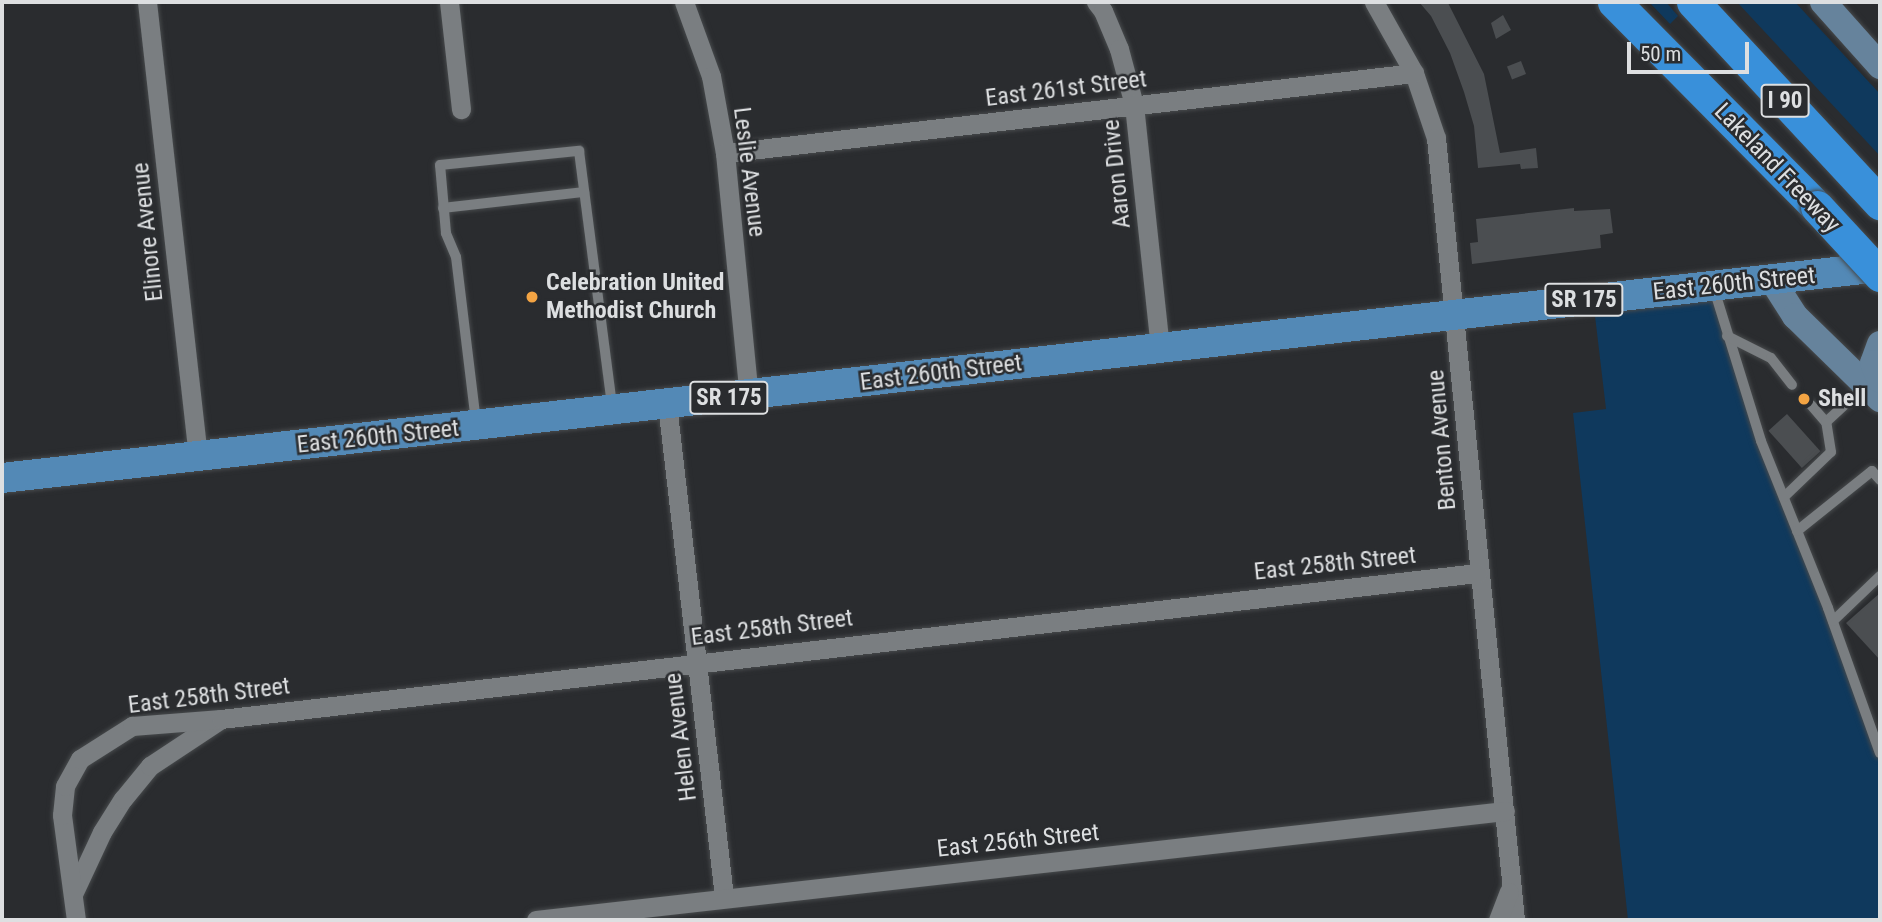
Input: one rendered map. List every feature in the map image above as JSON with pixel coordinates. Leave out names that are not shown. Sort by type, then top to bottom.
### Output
[{"type":"highway","name":"Lakeland Freeway","points":[[1614,2],[1817,207],[1880,275]]},
{"type":"highway","name":"Lakeland Freeway","points":[[1693,2],[1879,201]]},
{"type":"main road","name":"East 260th Street","points":[[2,478],[1880,267]]},
{"type":"street","name":"Elinore Avenue","points":[[147,2],[198,457]]},
{"type":"street","points":[[449,2],[461,109]]},
{"type":"street","name":"Leslie Avenue","points":[[684,2],[711,76],[725,153],[749,396]]},
{"type":"street","name":"Aaron Drive","points":[[1096,2],[1103,11],[1119,49],[1134,105],[1160,348]]},
{"type":"street","name":"Benton Avenue","points":[[1374,2],[1414,73],[1436,138],[1456,314],[1478,573],[1515,920]]},
{"type":"street","points":[[1823,2],[1880,66]]},
{"type":"street","name":"East 261st Street","points":[[725,153],[1414,73]]},
{"type":"street","points":[[1773,280],[1796,316],[1876,388]]},
{"type":"street","points":[[1876,388],[1873,363],[1880,344]]},
{"type":"street","name":"Helen Avenue","points":[[667,404],[724,898]]},
{"type":"street","name":"East 258th Street","points":[[74,892],[62,815],[65,786],[80,759],[132,726],[221,719],[697,661],[1478,573]]},
{"type":"street","points":[[76,920],[74,892],[102,832],[123,799],[150,766],[221,719]]},
{"type":"street","name":"East 256th Street","points":[[536,920],[1505,811]]},
{"type":"street","name":"Benton Avenue","points":[[1498,920],[1511,887]]},
{"type":"lane","points":[[476,426],[456,257],[446,233],[440,165],[579,151],[598,277],[612,410]]},
{"type":"lane","points":[[443,208],[584,192]]},
{"type":"lane","points":[[1713,286],[1727,336],[1784,497],[1833,621],[1880,753]]},
{"type":"lane","points":[[1727,336],[1771,358],[1792,385]]},
{"type":"lane","points":[[1826,422],[1876,388]]},
{"type":"lane","points":[[1784,497],[1831,453],[1826,422],[1811,405]]},
{"type":"lane","points":[[1797,531],[1872,471],[1880,480]]},
{"type":"lane","points":[[1833,621],[1880,576]]},
{"type":"shaded area","points":[[1649,2],[1666,2],[1678,16],[1670,24]]},
{"type":"shaded area","points":[[1737,2],[1795,2],[1880,94],[1880,156]]},
{"type":"shaded area","points":[[1713,286],[1730,349],[1880,753],[1880,920],[1628,920],[1573,413],[1606,409],[1593,299]]},
{"type":"building","points":[[1419,2],[1450,2],[1448,3],[1484,74],[1500,153],[1536,148],[1538,168],[1521,169],[1520,164],[1478,168],[1474,126],[1464,92],[1450,53],[1431,16]]},
{"type":"building","points":[[1503,15],[1511,30],[1496,39],[1491,23]]},
{"type":"building","points":[[1521,61],[1526,74],[1512,79],[1507,66]]},
{"type":"building","points":[[1574,208],[1574,211],[1610,209],[1613,233],[1600,235],[1601,248],[1472,264],[1470,243],[1478,242],[1476,219]]},
{"type":"building","points":[[1787,414],[1820,451],[1802,468],[1768,431]]},
{"type":"building","points":[[1880,593],[1880,660],[1846,623]]},
{"type":"place","name":"Celebration United Methodist Church","points":[[532,297]]},
{"type":"place","name":"Shell","points":[[1804,399]]}]
